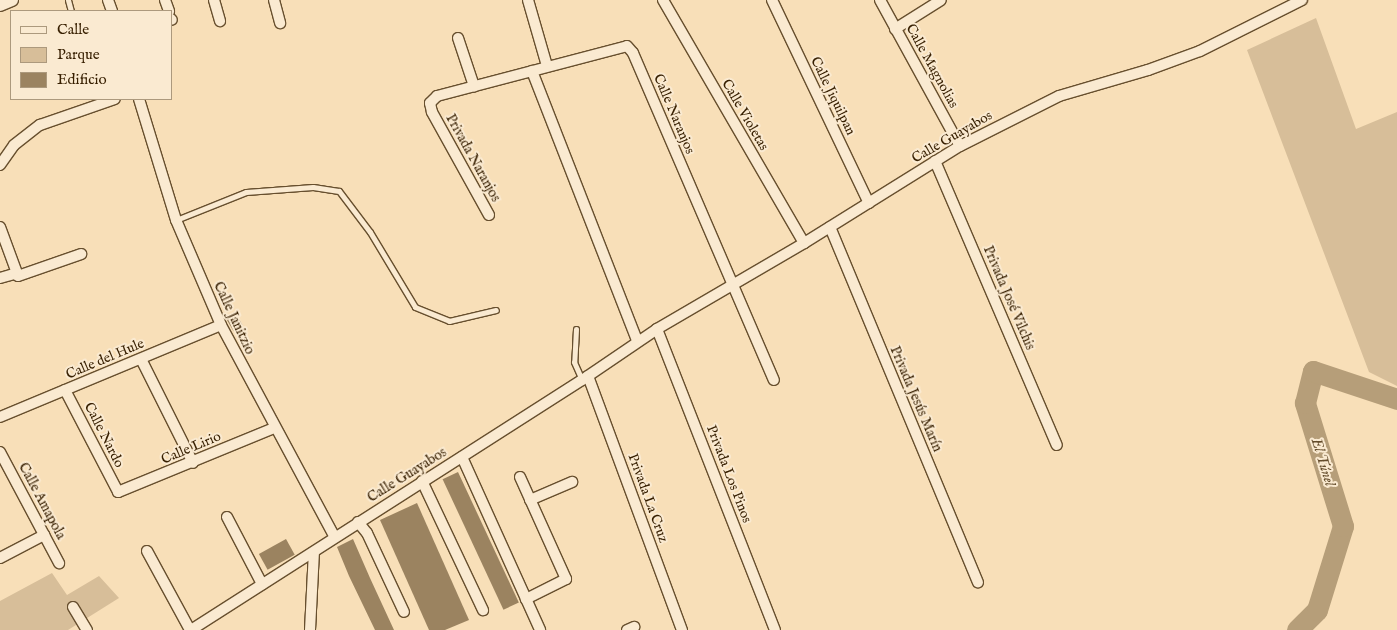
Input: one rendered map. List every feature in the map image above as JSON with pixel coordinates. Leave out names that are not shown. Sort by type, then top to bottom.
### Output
[{"type":"street","points":[[0,5],[12,0]]},
{"type":"street","points":[[214,0],[220,21]]},
{"type":"street","points":[[274,0],[280,23]]},
{"type":"street","points":[[528,0],[547,66]]},
{"type":"street","name":"Calle Violetas","points":[[662,0],[804,243]]},
{"type":"street","name":"Calle Jiquilpan","points":[[772,0],[869,203]]},
{"type":"street","name":"Calle Magnolias","points":[[880,0],[960,146]]},
{"type":"street","points":[[895,29],[941,0]]},
{"type":"street","name":"Calle Guayabos","points":[[190,630],[204,626],[262,584],[314,552],[334,536],[462,457],[657,329],[804,243],[960,146],[1059,96],[1148,70],[1200,51],[1302,0]]},
{"type":"street","points":[[458,38],[474,86]]},
{"type":"street","name":"Calle Naranjos","points":[[532,71],[617,47],[627,46],[634,53],[731,285]]},
{"type":"street","points":[[532,71],[638,341]]},
{"type":"street","name":"Privada Naranjos","points":[[489,215],[432,112],[430,102],[438,96],[532,71]]},
{"type":"street","points":[[0,165],[14,145],[40,125],[112,100]]},
{"type":"street","name":"Calle Janitzio","points":[[139,100],[176,220],[221,325],[274,428],[334,536]]},
{"type":"street","name":"Privada José Vilchis","points":[[935,162],[1058,445]]},
{"type":"street","points":[[0,227],[14,274]]},
{"type":"street","name":"Privada Jesús Marín","points":[[830,227],[978,582]]},
{"type":"street","points":[[0,278],[14,274],[24,276],[81,254]]},
{"type":"street","points":[[731,285],[774,380]]},
{"type":"street","name":"Calle del Hule","points":[[0,417],[221,325]]},
{"type":"street","name":"Privada Los Pinos","points":[[657,329],[775,630]]},
{"type":"street","points":[[141,359],[193,463]]},
{"type":"street","name":"Privada La Cruz","points":[[585,378],[682,630]]},
{"type":"street","name":"Calle Nardo","points":[[65,390],[118,492]]},
{"type":"street","name":"Calle Lirio","points":[[118,492],[193,463],[274,428]]},
{"type":"street","name":"Calle Amapola","points":[[0,452],[59,562]]},
{"type":"street","points":[[462,457],[540,630]]},
{"type":"street","points":[[520,477],[566,579],[526,599]]},
{"type":"street","points":[[422,481],[483,610]]},
{"type":"street","points":[[530,500],[572,482]]},
{"type":"street","points":[[227,517],[262,584]]},
{"type":"street","points":[[358,522],[368,533],[404,612]]},
{"type":"street","points":[[0,558],[44,535]]},
{"type":"street","points":[[147,550],[190,630]]},
{"type":"street","points":[[310,630],[314,552]]},
{"type":"street","points":[[73,607],[87,630]]},
{"type":"lane","points":[[176,220],[246,192],[313,188],[339,191],[370,232],[415,307],[449,321],[496,310]]},
{"type":"lane","points":[[576,330],[574,362],[585,378]]},
{"type":"green space","points":[[1316,18],[1356,129],[1397,112],[1397,386],[1369,372],[1247,50]]},
{"type":"green space","points":[[52,573],[67,595],[99,576],[119,598],[68,630],[0,630],[0,601]]},
{"type":"building","points":[[235,312],[243,326],[233,331],[225,318]]},
{"type":"building","points":[[458,472],[519,603],[503,610],[443,479]]},
{"type":"building","points":[[417,503],[469,620],[445,630],[429,630],[380,520]]},
{"type":"building","points":[[286,539],[295,555],[268,570],[259,554]]},
{"type":"building","points":[[353,539],[394,630],[375,630],[349,576],[337,547]]},
{"type":"waterway","name":"El Túnel","points":[[1297,630],[1317,610],[1343,526],[1305,403],[1313,371],[1397,399]]}]
